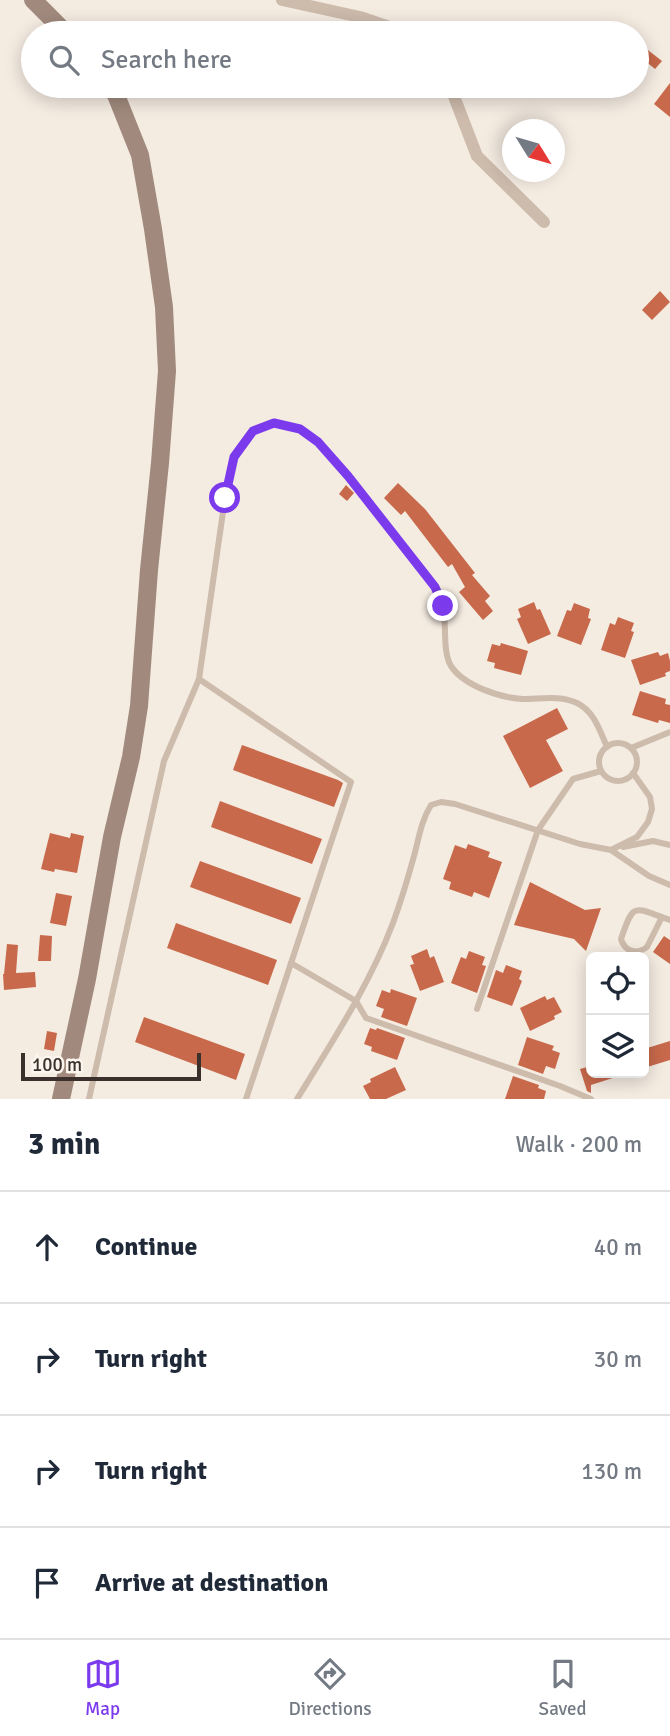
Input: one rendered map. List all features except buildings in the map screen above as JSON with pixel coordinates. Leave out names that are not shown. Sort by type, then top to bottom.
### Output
[{"type":"main road","points":[[33,0],[54,21]]},
{"type":"main road","points":[[61,1099],[87,979],[139,706],[167,371],[164,307],[141,155],[117,98]]},
{"type":"street","points":[[282,0],[370,21]]},
{"type":"street","points":[[455,98],[477,156],[544,222]]},
{"type":"lane","points":[[89,1099],[164,761],[199,679],[225,498],[234,457],[253,431],[274,423],[300,429],[318,442],[348,476],[435,587],[443,606],[450,664],[461,678],[493,694],[521,699],[556,698],[577,703],[594,717],[607,747]]},
{"type":"lane","points":[[199,679],[351,782],[246,1099]]},
{"type":"lane","points":[[631,748],[670,732]]},
{"type":"lane","points":[[620,743],[631,748],[637,760],[633,774],[622,781],[616,781],[601,771],[599,758],[607,747],[620,743]]},
{"type":"lane","points":[[477,1009],[538,830],[573,779],[601,771]]},
{"type":"lane","points":[[611,850],[637,837],[648,822],[652,809],[650,797],[633,774]]},
{"type":"lane","points":[[297,1099],[348,1017],[393,924],[424,816],[431,805],[441,802],[455,804],[580,844],[611,850],[653,841],[670,845]]},
{"type":"lane","points":[[611,850],[649,877],[670,885]]},
{"type":"lane","points":[[662,917],[647,947],[634,952],[625,948],[621,939],[631,913],[642,910],[662,917],[670,920]]},
{"type":"lane","points":[[291,963],[356,1001],[366,1018],[591,1099]]},
{"type":"route","points":[[225,498],[234,457],[253,431],[274,423],[300,429],[318,442],[348,476],[435,587],[443,606]]}]
